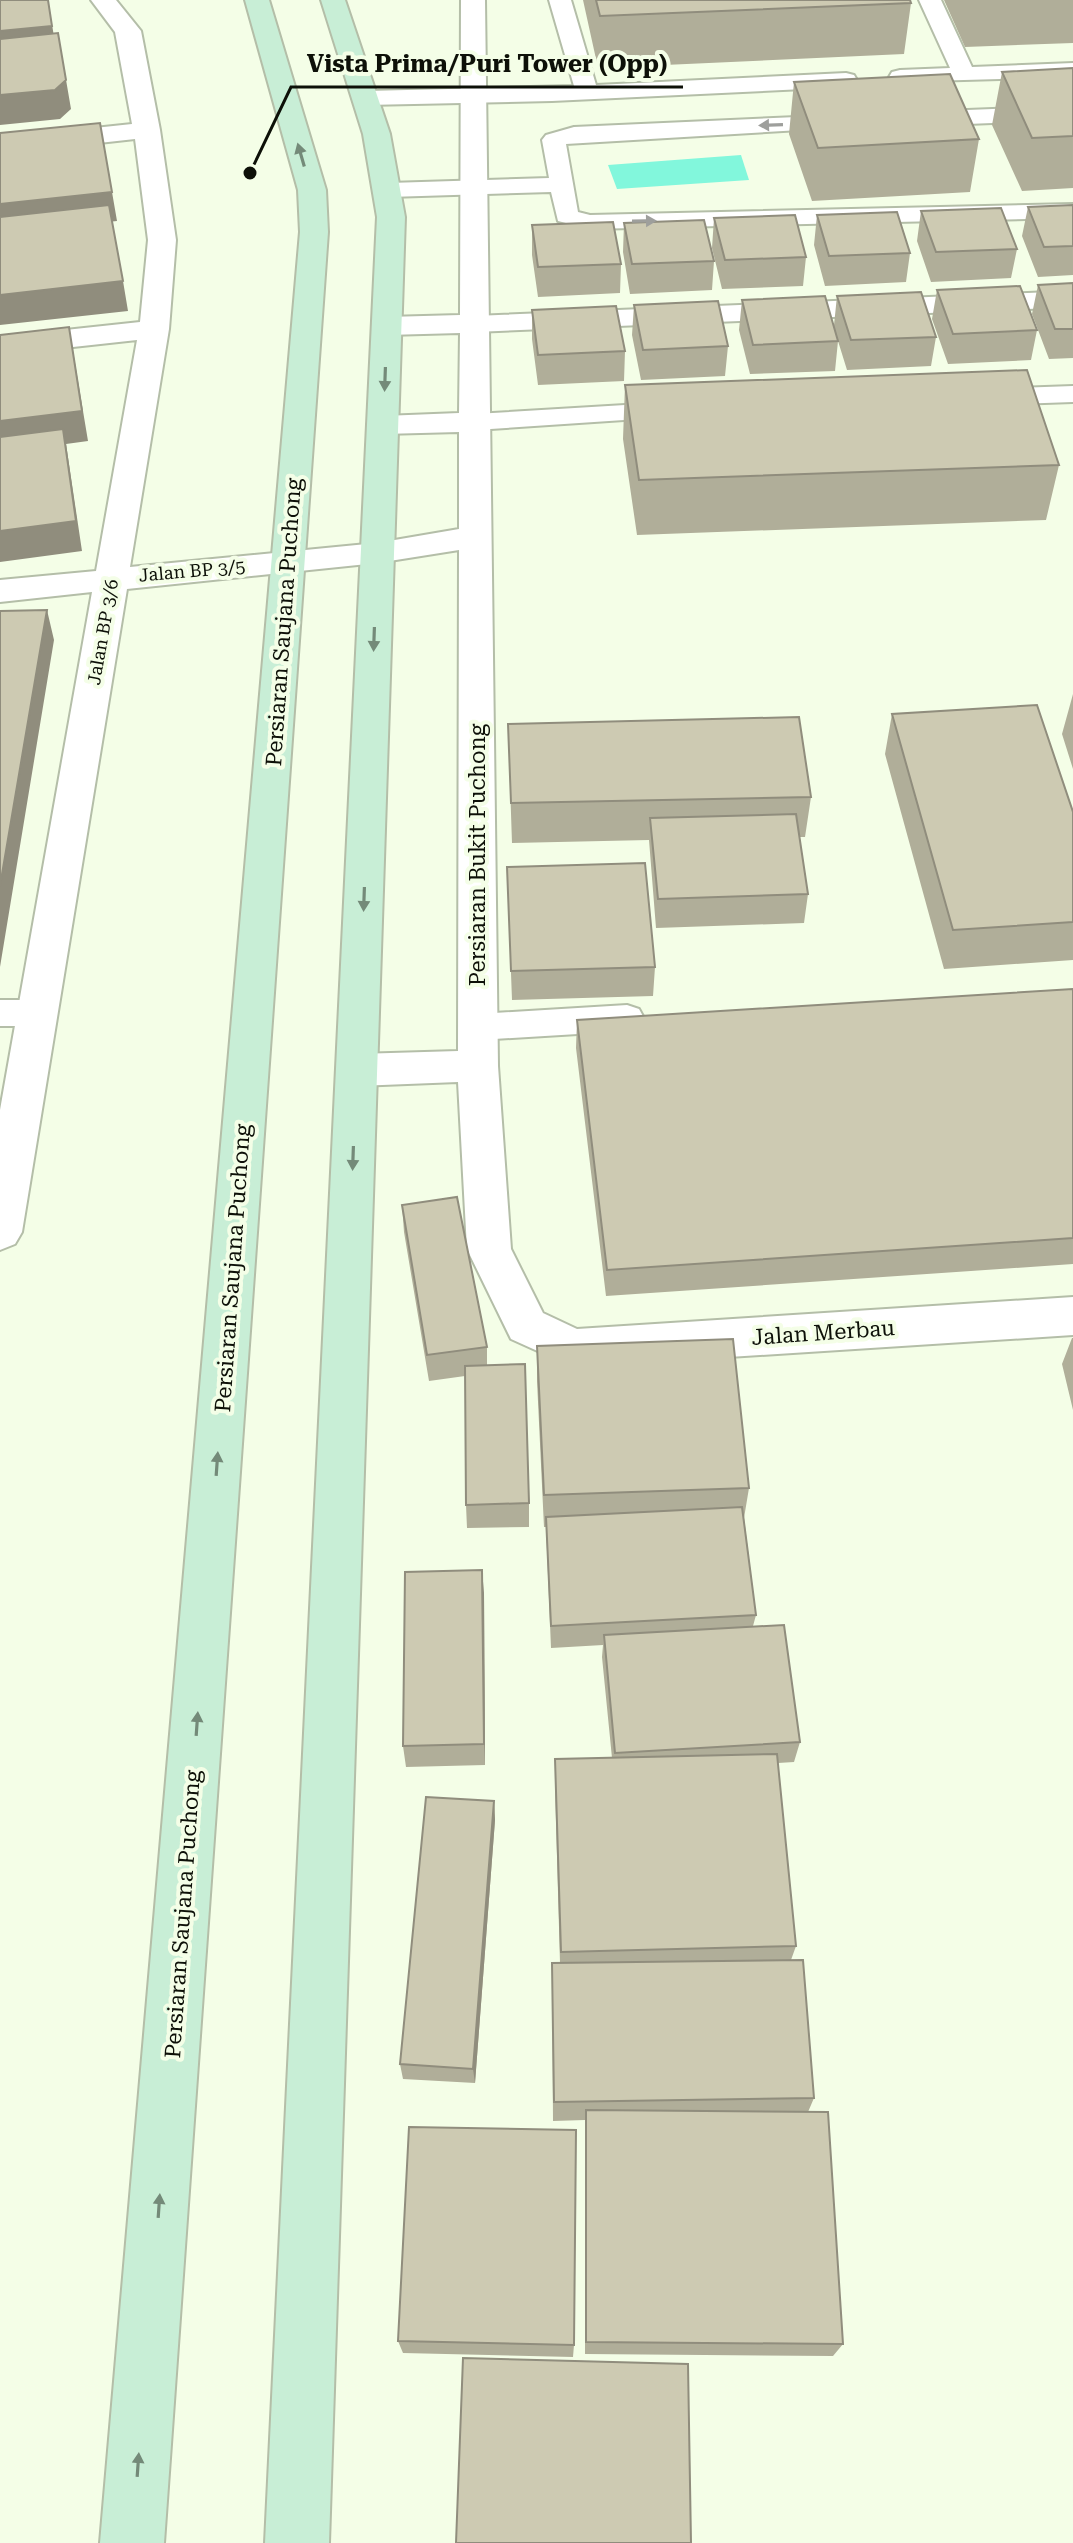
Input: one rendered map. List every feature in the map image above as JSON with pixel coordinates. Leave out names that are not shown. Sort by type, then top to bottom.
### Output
[{"type":"street","name":"Jalan BP 3/6","points":[[0,1232],[154,329],[162,240],[147,130],[128,31],[103,0]]},
{"type":"street","name":"Persiaran Saujana Puchong","points":[[132,2543],[314,232],[312,190],[257,0]]},
{"type":"street","points":[[297,2543],[387,326],[389,190],[366,98],[333,0]]},
{"type":"street","name":"Persiaran Bukit Puchong","points":[[473,0],[478,1047],[489,1249],[527,1326],[573,1348]]},
{"type":"street","points":[[0,146],[147,130]]},
{"type":"street","points":[[387,326],[475,324]]},
{"type":"street","points":[[0,346],[154,329]]},
{"type":"street","points":[[383,425],[475,422]]},
{"type":"street","name":"Jalan BP 3/5","points":[[0,591],[377,553],[475,537]]},
{"type":"street","points":[[357,1070],[478,1047]]},
{"type":"street","name":"Jalan Merbau","points":[[573,1348],[1073,1316]]},
{"type":"lane","points":[[560,0],[587,92]]},
{"type":"lane","points":[[930,0],[964,74]]},
{"type":"lane","points":[[366,98],[587,92],[1073,70]]},
{"type":"lane","points":[[1073,113],[574,134],[554,140],[567,216],[590,222],[1073,211]]},
{"type":"lane","points":[[389,190],[562,185]]},
{"type":"lane","points":[[475,324],[1073,299]]},
{"type":"lane","points":[[962,398],[1073,394]]},
{"type":"lane","points":[[475,422],[709,408]]},
{"type":"lane","points":[[0,1013],[37,1013]]},
{"type":"lane","points":[[478,1047],[666,1016]]},
{"type":"water","points":[[741,155],[749,180],[617,189],[608,165]]},
{"type":"building","points":[[0,0],[48,0],[52,26],[0,31]]},
{"type":"building","points":[[596,0],[910,0],[911,3],[600,16]]},
{"type":"building","points":[[58,33],[66,80],[55,90],[0,95],[0,39]]},
{"type":"building","points":[[1073,68],[1073,136],[1032,138],[1002,72]]},
{"type":"building","points":[[950,74],[979,139],[818,148],[794,82]]},
{"type":"building","points":[[100,123],[112,192],[0,204],[0,133]]},
{"type":"building","points":[[109,205],[123,281],[0,295],[0,217]]},
{"type":"building","points":[[1073,205],[1073,246],[1044,247],[1028,207]]},
{"type":"building","points":[[1001,208],[1017,249],[936,252],[921,211]]},
{"type":"building","points":[[897,212],[910,253],[829,256],[817,215]]},
{"type":"building","points":[[795,215],[806,257],[725,260],[714,218]]},
{"type":"building","points":[[704,220],[714,261],[632,264],[624,223]]},
{"type":"building","points":[[613,222],[621,264],[538,267],[532,225]]},
{"type":"building","points":[[1073,283],[1073,329],[1055,329],[1038,285]]},
{"type":"building","points":[[1020,286],[1037,330],[953,334],[937,290]]},
{"type":"building","points":[[921,292],[936,337],[851,340],[837,296]]},
{"type":"building","points":[[825,296],[838,341],[753,345],[742,300]]},
{"type":"building","points":[[718,301],[728,346],[643,350],[634,305]]},
{"type":"building","points":[[616,306],[625,351],[538,355],[532,310]]},
{"type":"building","points":[[69,327],[82,411],[0,421],[0,335]]},
{"type":"building","points":[[1027,370],[1059,465],[639,480],[625,385]]},
{"type":"building","points":[[63,429],[76,521],[0,531],[0,437]]},
{"type":"building","points":[[47,610],[0,886],[0,611]]},
{"type":"building","points":[[1037,705],[1073,812],[1073,922],[953,930],[892,714]]},
{"type":"building","points":[[799,717],[811,797],[511,803],[508,724]]},
{"type":"building","points":[[796,814],[808,894],[658,899],[650,818]]},
{"type":"building","points":[[645,863],[655,967],[511,971],[507,867]]},
{"type":"building","points":[[1073,989],[1073,1238],[607,1270],[577,1020]]},
{"type":"building","points":[[457,1197],[487,1347],[427,1355],[402,1205]]},
{"type":"building","points":[[733,1339],[749,1488],[544,1495],[537,1346]]},
{"type":"building","points":[[525,1364],[529,1503],[466,1505],[465,1366]]},
{"type":"building","points":[[742,1507],[756,1615],[551,1626],[546,1517]]},
{"type":"building","points":[[482,1570],[484,1744],[403,1746],[405,1572]]},
{"type":"building","points":[[784,1625],[800,1742],[615,1753],[604,1635]]},
{"type":"building","points":[[777,1754],[796,1946],[561,1952],[555,1759]]},
{"type":"building","points":[[426,1797],[494,1801],[473,2069],[400,2064]]},
{"type":"building","points":[[803,1960],[814,2098],[554,2102],[552,1963]]},
{"type":"building","points":[[586,2110],[828,2112],[843,2344],[586,2342]]},
{"type":"building","points":[[409,2127],[576,2130],[574,2345],[398,2341]]},
{"type":"building","points":[[463,2358],[688,2364],[691,2543],[456,2543]]},
{"type":"place","name":"Vista Prima/Puri Tower (Opp)","points":[[250,173]]}]
